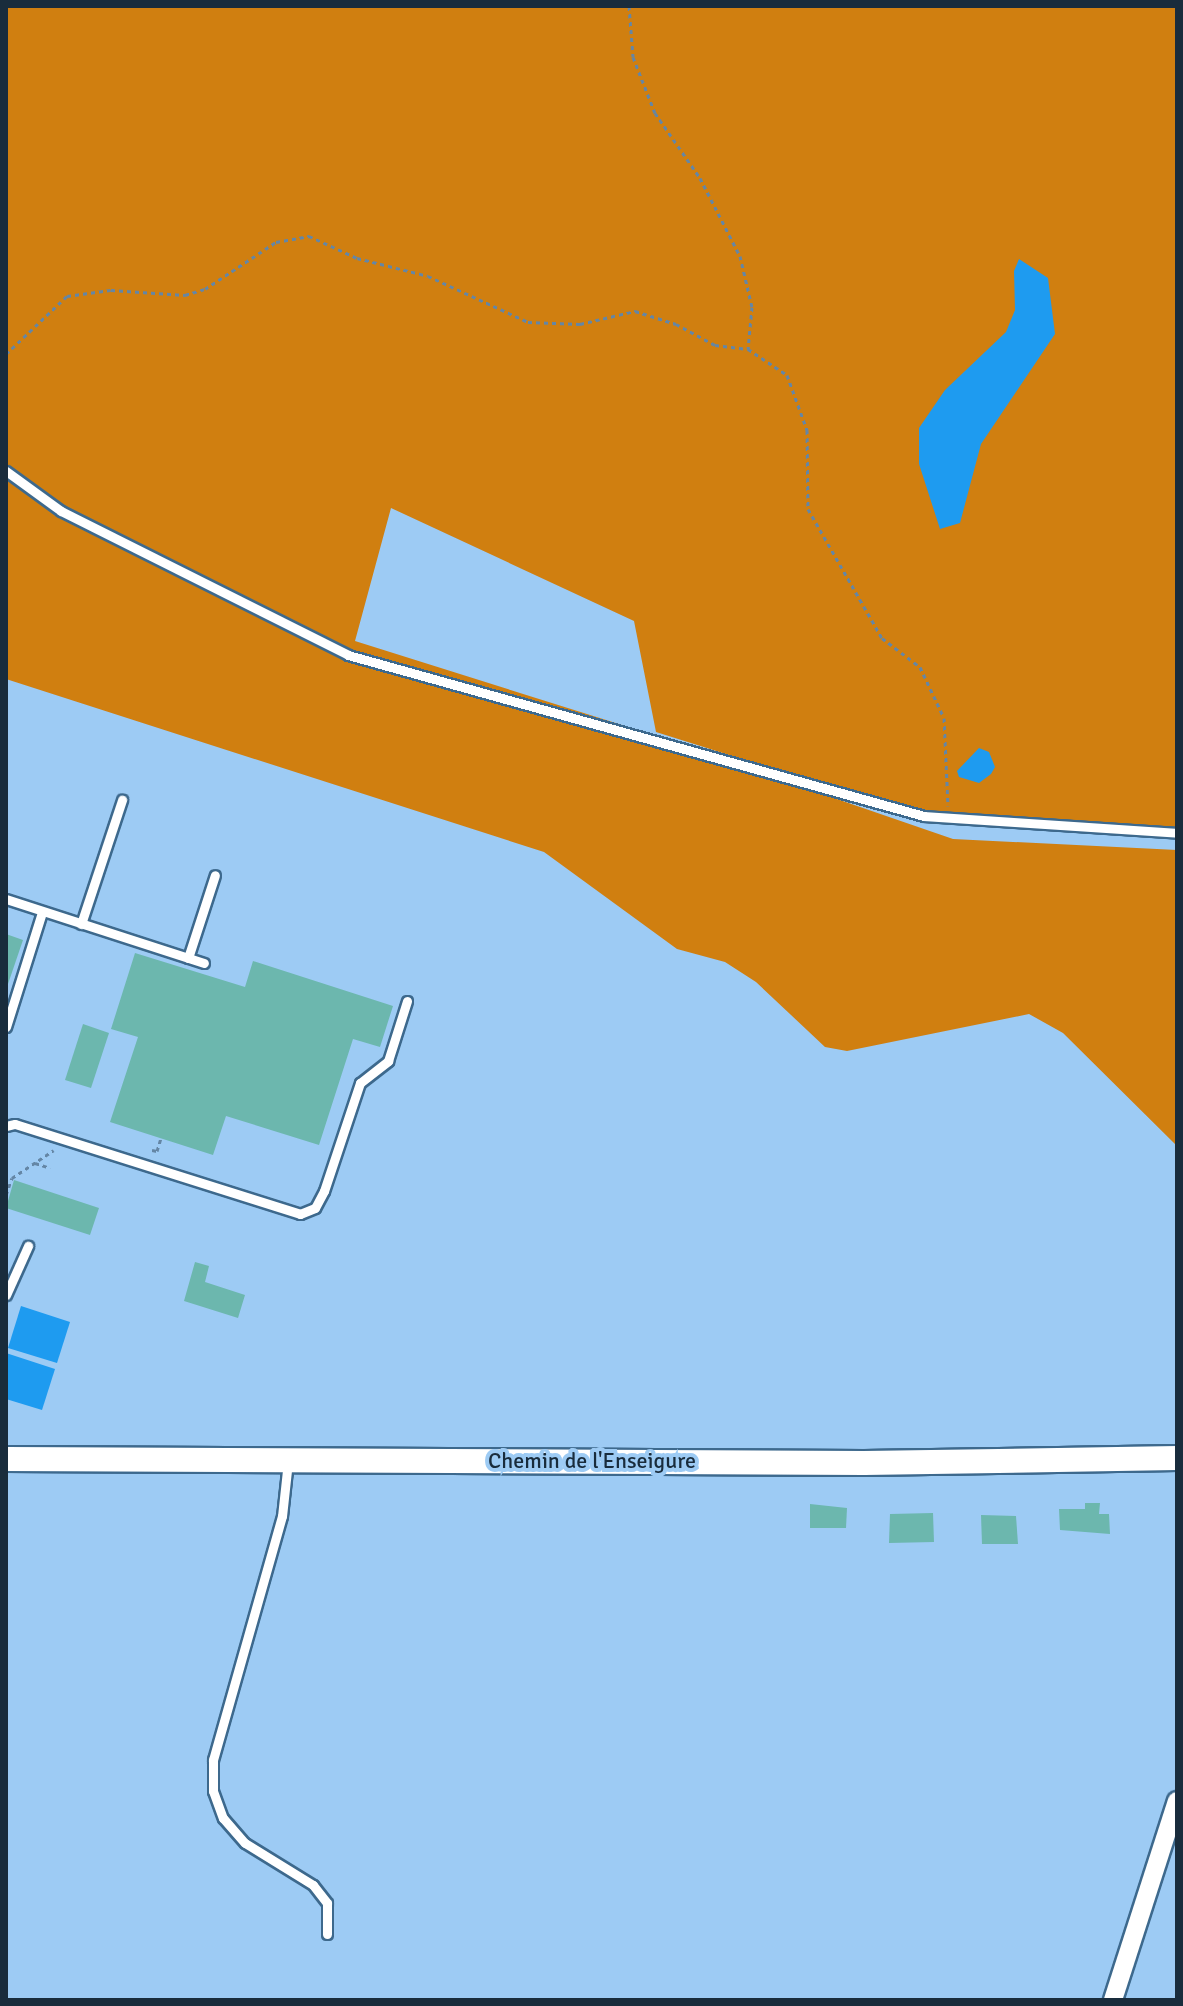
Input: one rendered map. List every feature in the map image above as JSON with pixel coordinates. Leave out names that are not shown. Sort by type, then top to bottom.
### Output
[{"type":"street","name":"Chemin de l'Enseigure","points":[[6,1459],[864,1463],[1177,1458]]},
{"type":"street","points":[[1113,2000],[1177,1801]]},
{"type":"lane","points":[[6,471],[61,511],[348,655],[924,816],[1177,833]]},
{"type":"lane","points":[[81,924],[122,800]]},
{"type":"lane","points":[[188,958],[215,875]]},
{"type":"lane","points":[[6,899],[204,963]]},
{"type":"lane","points":[[6,1027],[42,912]]},
{"type":"lane","points":[[6,1126],[15,1124],[300,1214],[315,1208],[324,1191],[360,1083],[388,1061],[407,1001]]},
{"type":"lane","points":[[6,1295],[28,1246]]},
{"type":"lane","points":[[288,1459],[282,1516],[213,1760],[213,1791],[223,1818],[245,1843],[313,1885],[327,1903],[327,1934]]},
{"type":"path","points":[[629,6],[633,57],[655,113],[700,178],[740,256],[752,307],[748,349]]},
{"type":"path","points":[[6,354],[67,296],[111,290],[185,295],[205,289],[276,242],[309,236],[357,258],[428,276],[528,322],[580,324],[635,311],[676,324],[715,345],[748,349],[787,375],[807,430],[808,509],[882,638],[920,667],[944,718],[950,778],[947,817]]},
{"type":"path","points":[[152,1150],[157,1151],[161,1138]]},
{"type":"path","points":[[6,1195],[12,1178],[62,1145]]},
{"type":"path","points":[[35,1163],[50,1168]]},
{"type":"shaded area","points":[[6,6],[1177,6],[1177,833],[945,823],[656,732],[634,621],[391,508],[355,641],[622,725],[953,839],[1177,850],[1177,1146],[1063,1033],[1029,1014],[847,1051],[825,1047],[756,982],[725,962],[677,949],[544,852],[6,679]]},
{"type":"water","points":[[1019,259],[1048,278],[1055,334],[981,444],[960,523],[940,529],[919,464],[919,428],[945,390],[1006,332],[1015,310],[1014,271]]},
{"type":"water","points":[[979,748],[989,752],[995,767],[991,774],[979,783],[959,777],[957,771]]},
{"type":"water","points":[[21,1306],[70,1322],[57,1363],[8,1348]]},
{"type":"water","points":[[6,1353],[55,1369],[42,1410],[6,1399]]},
{"type":"building","points":[[6,934],[23,940],[8,984],[6,983]]},
{"type":"building","points":[[135,953],[245,987],[253,961],[393,1006],[380,1047],[353,1039],[319,1145],[226,1116],[213,1155],[110,1122],[138,1037],[111,1029]]},
{"type":"building","points":[[83,1024],[109,1033],[91,1088],[65,1080]]},
{"type":"building","points":[[14,1180],[99,1208],[90,1235],[6,1208]]},
{"type":"building","points":[[195,1262],[209,1266],[205,1282],[245,1295],[238,1318],[184,1301]]},
{"type":"building","points":[[1085,1503],[1100,1503],[1099,1514],[1109,1514],[1110,1534],[1060,1530],[1059,1509],[1085,1509]]},
{"type":"building","points":[[810,1504],[847,1508],[846,1528],[810,1528]]},
{"type":"building","points":[[933,1513],[934,1542],[889,1543],[890,1514]]},
{"type":"building","points":[[981,1515],[1016,1516],[1018,1544],[982,1544]]}]
